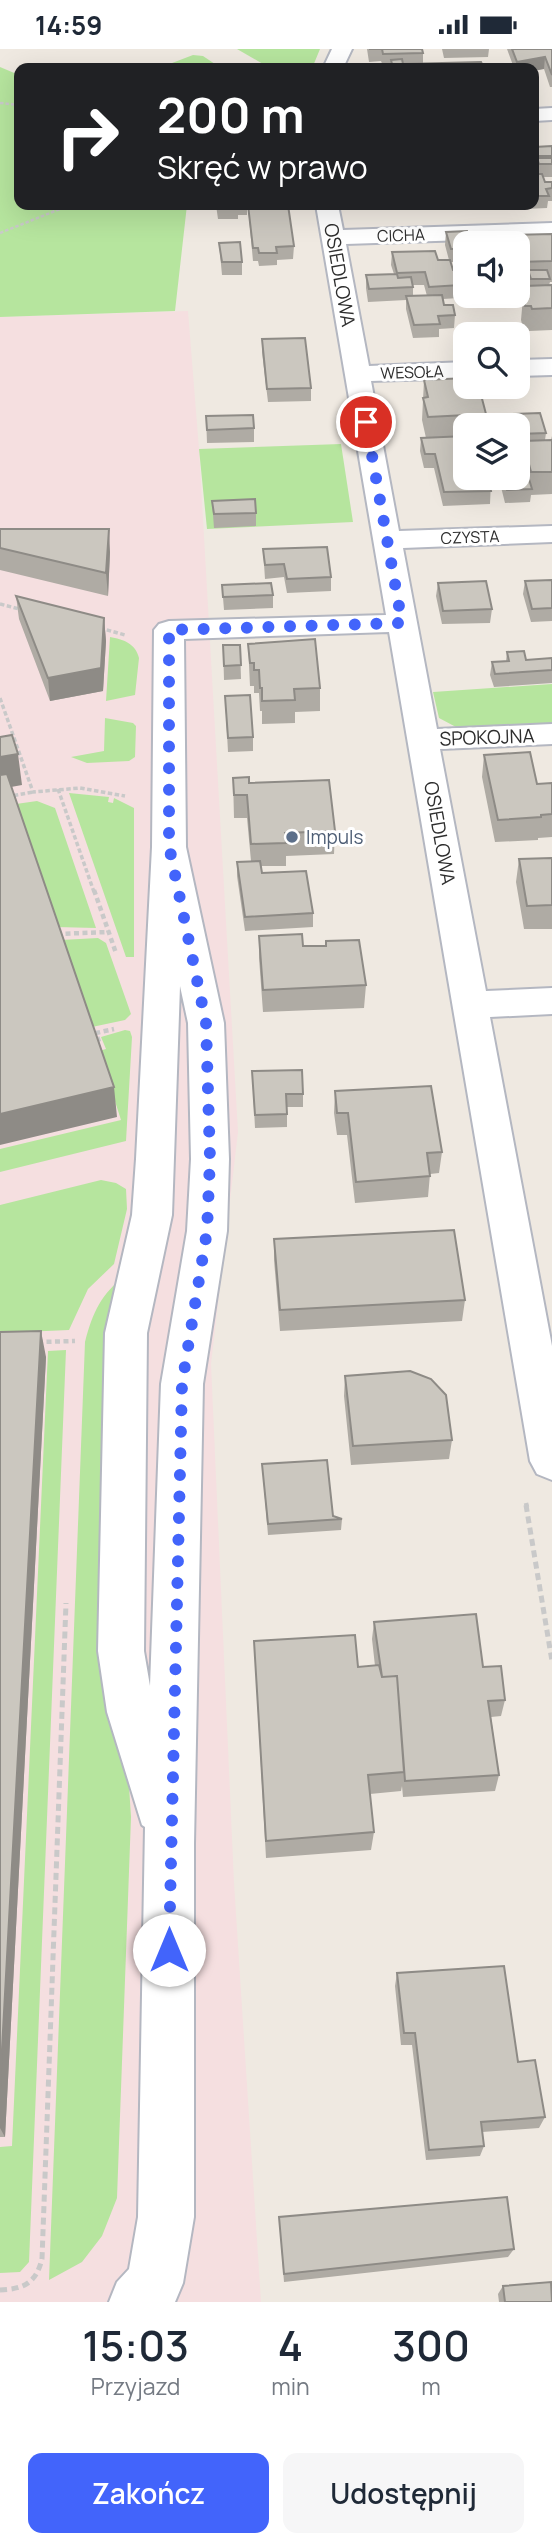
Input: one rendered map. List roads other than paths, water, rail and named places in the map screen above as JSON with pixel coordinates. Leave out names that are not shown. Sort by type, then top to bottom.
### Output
[{"type":"street","name":"OSIEDLOWA","points":[[328,210],[471,1005],[543,1358],[552,1461]]},
{"type":"street","name":"CICHA","points":[[333,237],[552,230]]},
{"type":"street","points":[[530,368],[552,367]]},
{"type":"street","name":"WESOŁA","points":[[358,374],[453,370]]},
{"type":"street","name":"CZYSTA","points":[[387,540],[552,534]]},
{"type":"street","points":[[170,1844],[131,1712],[121,1651],[126,1333],[152,1215],[169,846],[169,630],[402,623]]},
{"type":"street","name":"SPOKOJNA","points":[[423,740],[552,734]]},
{"type":"street","points":[[137,2302],[155,2283],[166,2217],[170,1844],[182,1384],[207,1231],[210,1159],[206,1023],[169,846]]},
{"type":"street","points":[[471,1005],[552,1001]]},
{"type":"place","name":"Impuls","points":[[292,837]]}]
